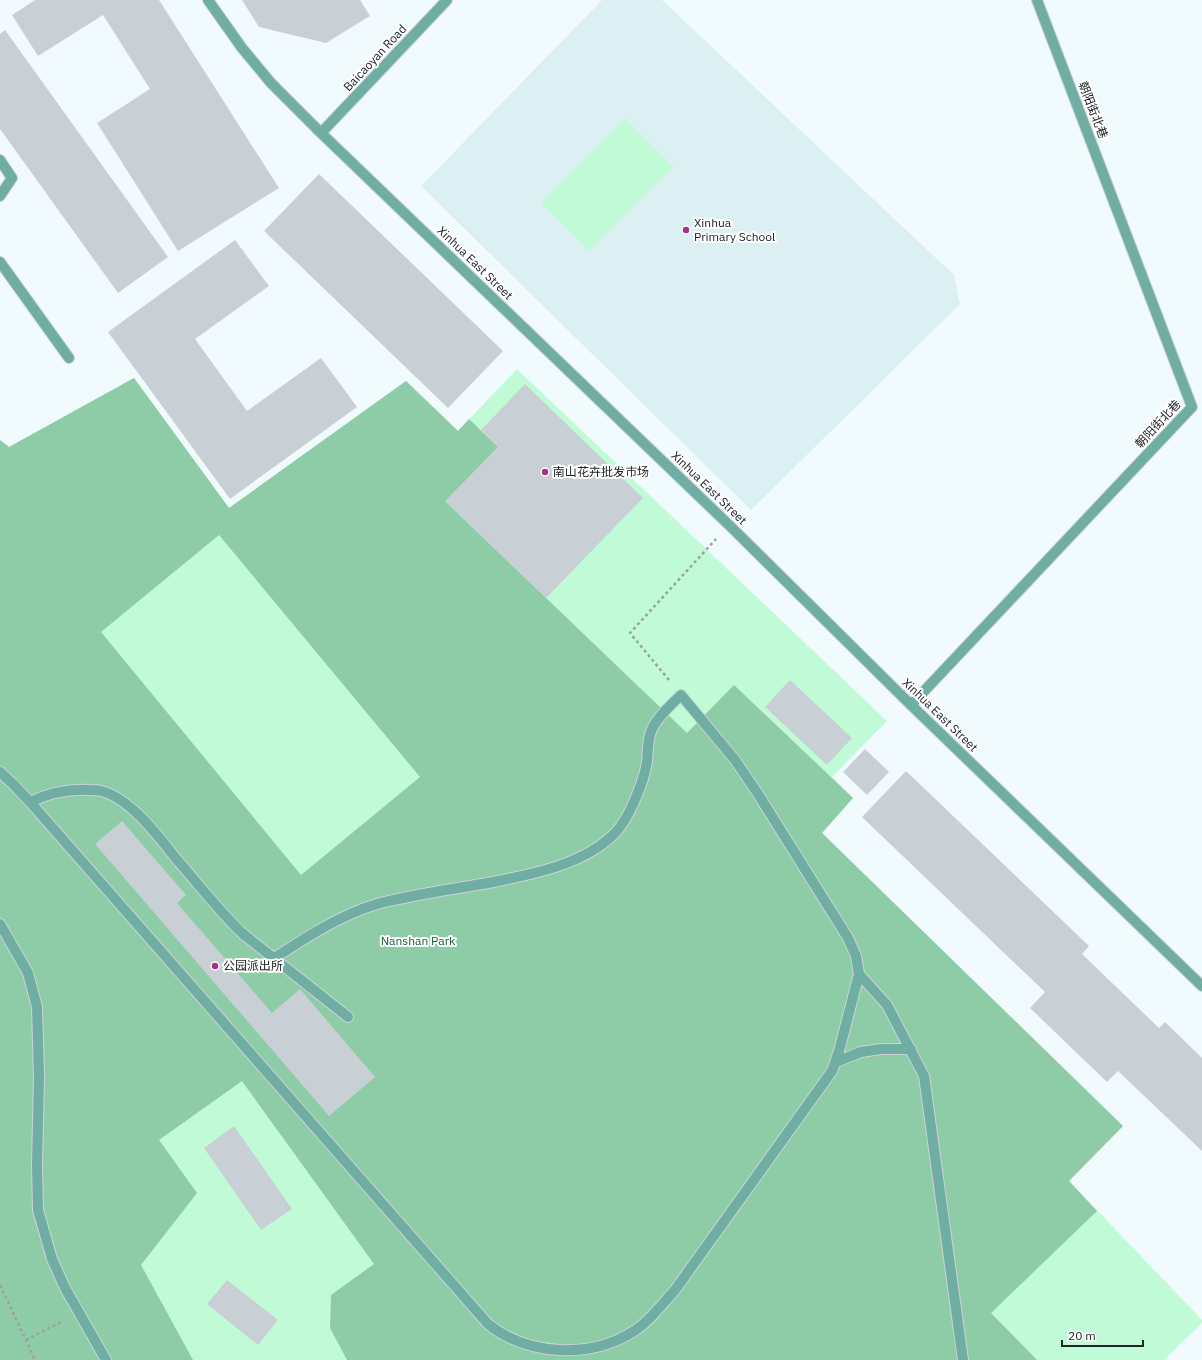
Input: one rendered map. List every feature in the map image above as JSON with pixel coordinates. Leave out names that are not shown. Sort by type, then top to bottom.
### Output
[{"type":"street","name":"Xinhua East Street","points":[[208,0],[242,48],[271,83],[321,133],[729,525],[911,705],[1202,986]]},
{"type":"street","name":"Baicaoyan Road","points":[[321,133],[447,0]]},
{"type":"street","name":"朝阳街北巷","points":[[911,705],[1192,407],[1037,0]]},
{"type":"street","points":[[0,160],[12,178],[0,196]]},
{"type":"street","points":[[0,262],[68,358]]},
{"type":"street","points":[[0,772],[14,784],[30,802],[470,1305],[498,1332],[510,1339],[538,1347],[571,1351],[596,1347],[617,1340],[635,1331],[675,1290],[832,1071],[836,1062],[859,974],[856,956],[848,938],[771,814],[735,760],[681,695],[665,712],[652,730],[647,747],[645,769],[635,798],[622,823],[615,833],[591,851],[581,857],[556,867],[517,878],[377,904],[349,914],[300,941],[273,959]]},
{"type":"street","points":[[30,802],[44,795],[56,792],[81,790],[101,791],[120,800],[134,811],[160,839],[227,919],[273,959],[348,1017]]},
{"type":"street","points":[[0,924],[28,973],[37,1007],[39,1077],[37,1165],[38,1210],[52,1259],[65,1288],[106,1360]]},
{"type":"street","points":[[859,974],[887,1005],[924,1076],[964,1360]]},
{"type":"street","points":[[836,1062],[861,1052],[881,1049],[911,1049]]},
{"type":"path","points":[[681,695],[630,633],[729,525]]},
{"type":"path","points":[[0,1285],[34,1360]]},
{"type":"path","points":[[26,1340],[79,1313]]},
{"type":"shaded area","name":"Xinhua Primary School","points":[[602,0],[662,0],[954,275],[960,304],[751,510],[421,186]]},
{"type":"green space","points":[[625,119],[673,167],[589,251],[541,203]]},
{"type":"green space","name":"Nanshan Park","points":[[517,369],[887,721],[832,777],[853,798],[822,833],[1123,1126],[1069,1181],[1202,1320],[1202,1323],[1164,1360],[0,1360],[0,440],[9,447],[134,378],[229,508],[406,381],[458,431]]},
{"type":"green space","name":"Nanshan Park","points":[[134,378],[229,508],[406,381],[458,431],[469,419],[498,447],[446,502],[687,733],[734,685],[853,798],[822,833],[1123,1126],[1069,1181],[1097,1211],[991,1313],[1037,1360],[347,1360],[330,1328],[331,1295],[374,1264],[242,1081],[159,1140],[197,1193],[141,1265],[193,1360],[0,1360],[0,440],[9,447]],"holes":[[[219,535],[420,777],[301,875],[101,632]]]},
{"type":"building","points":[[35,0],[159,0],[279,188],[178,251],[97,123],[150,89],[103,15],[38,56],[12,15]]},
{"type":"building","points":[[242,0],[360,0],[370,16],[326,43],[259,27]]},
{"type":"building","points":[[5,30],[168,257],[118,293],[0,129],[0,34]]},
{"type":"building","points":[[319,174],[503,351],[448,408],[264,231]]},
{"type":"building","points":[[235,240],[269,286],[195,339],[247,411],[321,358],[357,407],[230,499],[108,332]]},
{"type":"building","name":"南山花卉批发市场","points":[[525,384],[643,498],[546,598],[445,501],[498,447],[481,430]]},
{"type":"building","points":[[790,680],[852,738],[827,765],[765,707]]},
{"type":"building","points":[[865,749],[889,772],[867,795],[843,772]]},
{"type":"building","points":[[906,771],[1089,946],[1082,954],[1159,1028],[1165,1022],[1202,1058],[1202,1151],[1118,1071],[1107,1082],[1030,1008],[1045,992],[862,817]]},
{"type":"building","points":[[122,821],[186,895],[177,903],[272,1013],[300,989],[375,1077],[329,1116],[95,844]]},
{"type":"building","points":[[234,1126],[292,1209],[261,1230],[204,1148]]},
{"type":"building","points":[[227,1280],[278,1320],[258,1345],[207,1304]]},
{"type":"place","name":"Xinhua Primary School","points":[[686,230]]},
{"type":"place","name":"南山花卉批发市场","points":[[545,472]]},
{"type":"place","name":"公园派出所","points":[[215,966]]}]
